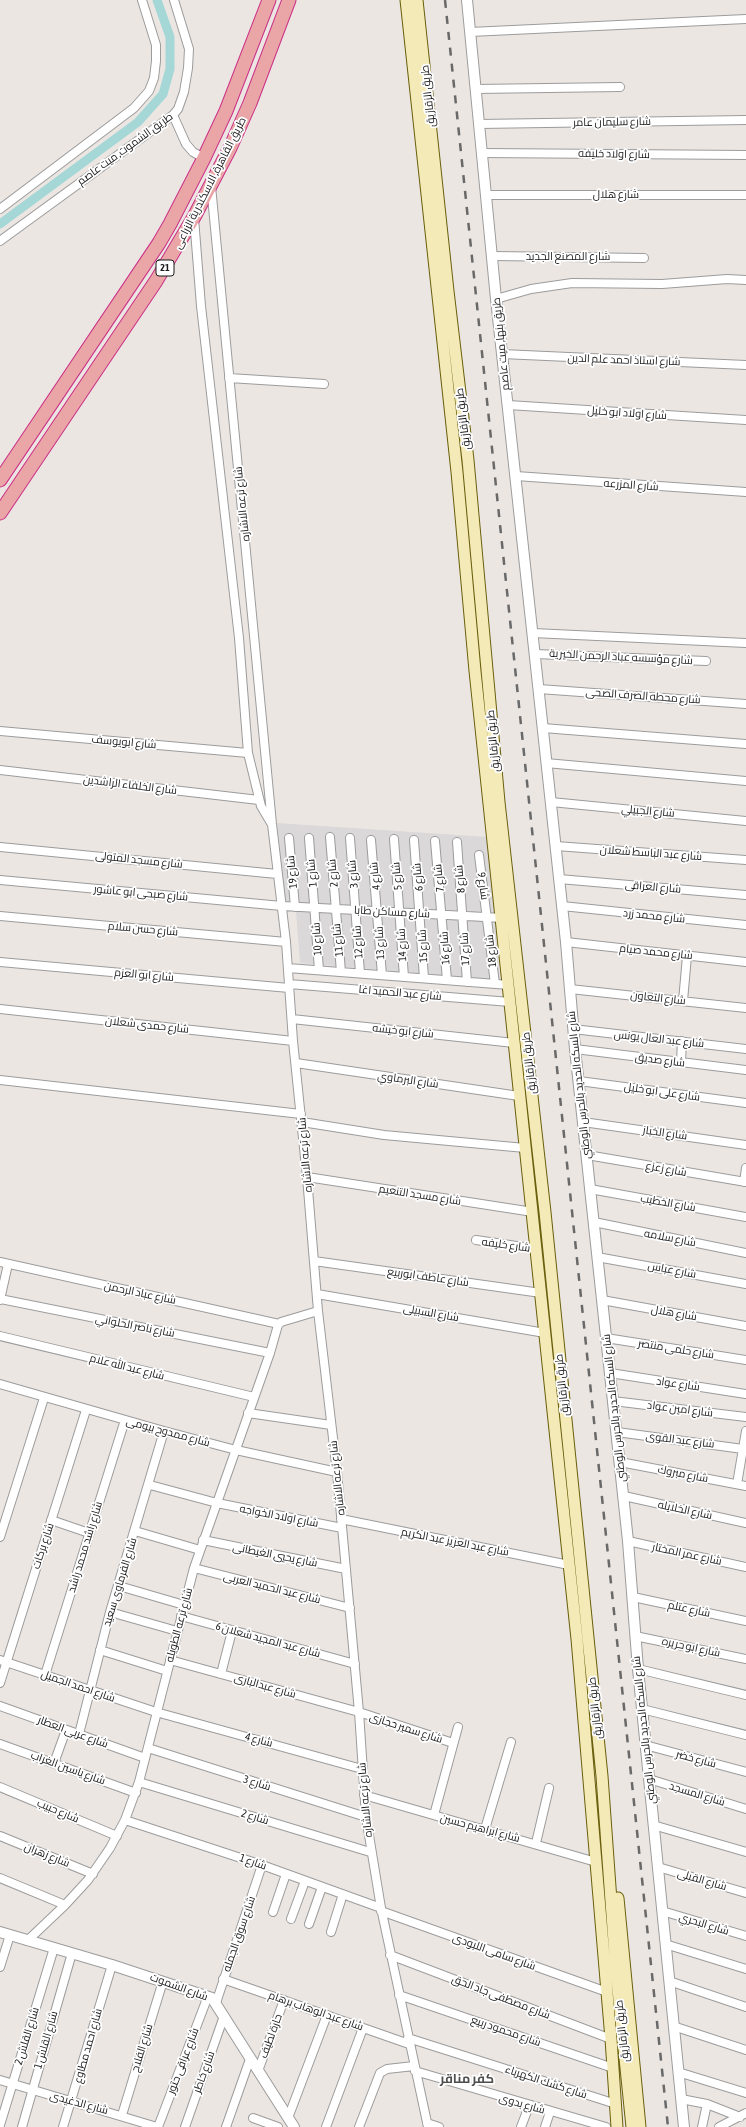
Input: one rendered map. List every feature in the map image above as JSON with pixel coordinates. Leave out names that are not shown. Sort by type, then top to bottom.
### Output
[{"type":"highway","name":"طريق القاهرة, الاسكندرية الزراعى","points":[[0,480],[159,243],[204,158],[241,74],[269,0]]},
{"type":"highway","name":"طريق القاهرة, الاسكندرية الزراعى","points":[[0,513],[156,281],[194,217],[250,103],[289,0]]},
{"type":"main road","name":"طريق الزقازيق","points":[[406,0],[451,422],[475,671],[503,918],[519,1096],[533,1212],[545,1332],[568,1501],[606,1823],[612,1890],[616,1970],[632,2127]]},
{"type":"main road","name":"طريق الزقازيق","points":[[417,0],[463,421],[499,802],[523,1008],[568,1501],[569,1565],[593,1824],[617,2127]]},
{"type":"main road","points":[[451,422],[463,421]]},
{"type":"main road","points":[[511,1006],[523,1008]]},
{"type":"main road","points":[[593,1824],[606,1823]]},
{"type":"main road","points":[[612,1890],[618,1895],[621,1915],[640,2127]]},
{"type":"street","points":[[0,209],[130,112],[149,91],[154,78],[156,45],[142,0]]},
{"type":"street","name":"طريق الشموت, ميت عاصم","points":[[0,241],[174,115],[178,109],[184,92],[188,68],[188,49],[174,0]]},
{"type":"street","name":"طريق بنها, ميت عاصم","points":[[467,0],[496,299],[540,689]]},
{"type":"street","points":[[470,32],[746,18]]},
{"type":"street","points":[[475,88],[620,87]]},
{"type":"street","points":[[174,115],[186,144],[193,152],[204,158]]},
{"type":"street","name":"شارع سليمان عامر","points":[[479,124],[746,120]]},
{"type":"street","name":"شارع اولاد خليفه","points":[[482,153],[746,155]]},
{"type":"street","name":"شارع ترعه الاشاره","points":[[211,185],[272,824],[286,942],[293,1041],[302,1118],[318,1311],[337,1472],[350,1608],[366,1817],[370,1852],[390,1955],[428,2125]]},
{"type":"street","name":"شارع هلال","points":[[487,195],[746,195]]},
{"type":"street","name":"شارع ترعه الاشاره","points":[[194,217],[204,333],[239,638],[248,753],[259,800],[265,816],[272,824]]},
{"type":"street","name":"شارع المصنع الجديد","points":[[493,256],[644,258]]},
{"type":"street","points":[[496,299],[531,289],[572,283],[662,284],[746,280]]},
{"type":"street","name":"شارع استاذ احمد علم الدين","points":[[502,354],[746,365]]},
{"type":"street","points":[[229,378],[324,384]]},
{"type":"street","name":"شارع اولاد ابو خليل","points":[[508,405],[746,420]]},
{"type":"street","name":"شارع المزرعه","points":[[516,476],[746,492]]},
{"type":"street","points":[[533,633],[746,643]]},
{"type":"street","name":"شارع مؤسسه عباد الرحمن الخيرية","points":[[535,654],[706,661]]},
{"type":"street","name":"شارع محطه الصرف الصحى","points":[[540,689],[746,704]]},
{"type":"street","name":"شارع السكه الحديد بالحرس الوطني","points":[[540,689],[542,728],[566,942],[575,1050],[624,1496],[638,1669],[684,2127]]},
{"type":"street","points":[[542,728],[746,744]]},
{"type":"street","name":"شارع ابويوسف","points":[[0,731],[248,753]]},
{"type":"street","points":[[546,763],[746,780]]},
{"type":"street","name":"شارع الخلفاء الراشدين","points":[[0,770],[259,800]]},
{"type":"street","name":"شارع الجبيلي","points":[[551,802],[746,821]]},
{"type":"street","name":"شارع 2","points":[[330,837],[335,909]]},
{"type":"street","name":"شارع 19","points":[[288,838],[295,907]]},
{"type":"street","name":"شارع 1","points":[[309,838],[315,908]]},
{"type":"street","name":"شارع 3","points":[[350,838],[356,910]]},
{"type":"street","name":"شارع 5","points":[[394,839],[400,913]]},
{"type":"street","name":"شارع 4","points":[[371,840],[378,911]]},
{"type":"street","name":"شارع 6","points":[[414,840],[421,914]]},
{"type":"street","name":"شارع 7","points":[[435,842],[442,915]]},
{"type":"street","name":"شارع 8","points":[[457,842],[463,916]]},
{"type":"street","name":"شارع عبد الباسط شعلان","points":[[556,846],[746,860]]},
{"type":"street","name":"شارع مسجد المتولى","points":[[0,847],[277,874]]},
{"type":"street","name":"شارع 9","points":[[479,854],[488,918]]},
{"type":"street","name":"شارع العراقى","points":[[559,879],[746,895]]},
{"type":"street","name":"شارع صبحى ابو عاشور","points":[[0,880],[282,906]]},
{"type":"street","name":"شارع مساكن طابا","points":[[282,906],[503,918]]},
{"type":"street","name":"شارع محمد زرد","points":[[562,906],[746,925]]},
{"type":"street","name":"شارع 10","points":[[315,908],[319,970]]},
{"type":"street","name":"شارع 11","points":[[335,909],[341,972]]},
{"type":"street","name":"شارع 12","points":[[356,910],[360,974]]},
{"type":"street","name":"شارع 13","points":[[378,911],[382,975]]},
{"type":"street","name":"شارع 14","points":[[400,913],[404,977]]},
{"type":"street","name":"شارع 15","points":[[421,914],[424,978]]},
{"type":"street","name":"شارع 16","points":[[442,915],[447,980]]},
{"type":"street","name":"شارع حسن سلام","points":[[0,916],[286,942]]},
{"type":"street","name":"شارع 17","points":[[463,916],[467,982]]},
{"type":"street","name":"شارع 18","points":[[488,918],[495,984]]},
{"type":"street","name":"شارع محمد صيام","points":[[566,942],[746,962]]},
{"type":"street","points":[[683,1001],[688,956]]},
{"type":"street","name":"شارع ابو العزم","points":[[0,962],[289,986]]},
{"type":"street","points":[[288,968],[509,985]]},
{"type":"street","name":"شارع عبد الحميد اغا","points":[[289,986],[511,1006]]},
{"type":"street","name":"شارع التعاون","points":[[570,989],[746,1008]]},
{"type":"street","name":"شارع حمدى شعلان","points":[[0,1009],[293,1041]]},
{"type":"street","name":"شارع ابو خيشه","points":[[292,1019],[514,1043]]},
{"type":"street","name":"شارع عبد العال يونس","points":[[573,1029],[746,1049]]},
{"type":"street","points":[[681,1062],[682,1041]]},
{"type":"street","name":"شارع صديق","points":[[575,1050],[746,1070]]},
{"type":"street","name":"شارع البرماوي","points":[[296,1063],[519,1096]]},
{"type":"street","points":[[0,1080],[302,1118],[384,1135],[525,1148]]},
{"type":"street","name":"شارع على ابو خليل","points":[[579,1081],[746,1103]]},
{"type":"street","name":"شارع الخباز","points":[[583,1122],[746,1145]]},
{"type":"street","name":"شارع زعزع","points":[[587,1155],[745,1182]]},
{"type":"street","points":[[745,1182],[746,1168]]},
{"type":"street","name":"شارع مسجد التنعيم","points":[[307,1177],[533,1212]]},
{"type":"street","name":"شارع الخطيب","points":[[590,1189],[746,1217]]},
{"type":"street","name":"شارع سلامه","points":[[594,1222],[746,1253]]},
{"type":"street","name":"شارع خليفه","points":[[476,1240],[537,1249]]},
{"type":"street","name":"شارع عباس","points":[[597,1256],[746,1284]]},
{"type":"street","name":"شارع عاطف ابوربيع","points":[[314,1261],[541,1293]]},
{"type":"street","points":[[0,1299],[4,1263]]},
{"type":"street","name":"شارع عباد الرحمن","points":[[4,1263],[279,1324]]},
{"type":"street","name":"شارع السبيلى","points":[[317,1294],[545,1332]]},
{"type":"street","name":"شارع ناصر الحلواني","points":[[0,1299],[270,1354]]},
{"type":"street","name":"شارع هلال","points":[[602,1300],[746,1326]]},
{"type":"street","points":[[279,1324],[318,1311]]},
{"type":"street","name":"شارع ترعه الطويله","points":[[27,1941],[65,1905],[93,1874],[117,1836],[125,1820],[136,1793],[194,1568],[270,1354],[279,1324]]},
{"type":"street","name":"شارع عبد الله علام","points":[[0,1336],[254,1398]]},
{"type":"street","name":"شارع حلمى منتصر","points":[[606,1338],[746,1360]]},
{"type":"street","name":"شارع عواد","points":[[610,1374],[746,1394]]},
{"type":"street","name":"شارع ممدوح بيومى","points":[[1,1388],[44,1398],[164,1432],[236,1450],[337,1472]]},
{"type":"street","points":[[0,1537],[44,1398]]},
{"type":"street","name":"شارع امين عواد","points":[[613,1401],[746,1417]]},
{"type":"street","name":"شارع بركات","points":[[0,1683],[3,1661],[51,1520],[86,1410]]},
{"type":"street","points":[[248,1413],[331,1425]]},
{"type":"street","name":"شارع راشد محمد راشد","points":[[45,1675],[125,1420]]},
{"type":"street","name":"شارع الفرماوى سعيد","points":[[79,1734],[92,1690],[110,1612],[150,1485],[164,1432]]},
{"type":"street","name":"شارع عبد القوى","points":[[617,1432],[743,1449]]},
{"type":"street","points":[[737,1484],[746,1437]]},
{"type":"street","name":"شارع مبروك","points":[[620,1462],[746,1486]]},
{"type":"street","name":"شارع اولاد الخواجه","points":[[150,1485],[217,1503],[342,1528]]},
{"type":"street","name":"شارع الخلايله","points":[[624,1496],[746,1523]]},
{"type":"street","name":"شارع عبد العزيز عبد الكريم","points":[[341,1519],[569,1565]]},
{"type":"street","points":[[51,1520],[89,1533]]},
{"type":"street","points":[[135,1531],[200,1550]]},
{"type":"street","name":"شارع يحيي الغيطانى","points":[[204,1540],[346,1569]]},
{"type":"street","name":"شارع عمر المختار","points":[[628,1541],[746,1567]]},
{"type":"street","name":"شارع عبد الحميد العربى","points":[[194,1568],[350,1608]]},
{"type":"street","points":[[119,1586],[184,1605]]},
{"type":"street","name":"شارع عتلم","points":[[633,1597],[746,1621]]},
{"type":"street","points":[[110,1612],[177,1631]]},
{"type":"street","name":"شارع عبد المجيد شعلان 6","points":[[181,1616],[355,1664]]},
{"type":"street","points":[[221,1674],[232,1631]]},
{"type":"street","name":"شارع ابو حريره","points":[[635,1636],[746,1659]]},
{"type":"street","points":[[100,1650],[167,1671]]},
{"type":"street","name":"شارع عبدالبارى","points":[[170,1660],[359,1712]]},
{"type":"street","name":"شارع احمد الجميل","points":[[3,1661],[156,1712]]},
{"type":"street","points":[[638,1669],[746,1695]]},
{"type":"street","name":"شارع عربى العطار","points":[[0,1706],[145,1758]]},
{"type":"street","points":[[642,1709],[746,1735]]},
{"type":"street","name":"شارع 4","points":[[156,1712],[362,1768]]},
{"type":"street","name":"شارع سمير حجازى","points":[[359,1712],[453,1743]]},
{"type":"street","points":[[434,1815],[458,1727]]},
{"type":"street","points":[[54,1763],[66,1730]]},
{"type":"street","points":[[485,1829],[511,1742]]},
{"type":"street","name":"شارع ياسين الغراب","points":[[0,1744],[136,1793]]},
{"type":"street","name":"شارع خضر","points":[[646,1745],[746,1772]]},
{"type":"street","name":"شارع 3","points":[[148,1748],[366,1817]]},
{"type":"street","name":"شارع المسجد","points":[[649,1779],[746,1809]]},
{"type":"street","name":"شارع 2","points":[[139,1782],[370,1852]]},
{"type":"street","name":"شارع حبيب","points":[[0,1787],[117,1836]]},
{"type":"street","points":[[536,1843],[549,1788]]},
{"type":"street","name":"شارع ابراهيم حسين","points":[[364,1795],[536,1843],[596,1862]]},
{"type":"street","name":"شارع 1","points":[[125,1820],[262,1865],[381,1909]]},
{"type":"street","points":[[653,1825],[746,1852]]},
{"type":"street","name":"شارع زهران","points":[[0,1837],[93,1874]]},
{"type":"street","name":"شارع سوق الجمله","points":[[216,2002],[262,1865]]},
{"type":"street","name":"شارع القبلى","points":[[658,1867],[746,1893]]},
{"type":"street","points":[[273,1912],[286,1874]]},
{"type":"street","points":[[0,1878],[65,1905]]},
{"type":"street","points":[[291,1919],[305,1881]]},
{"type":"street","points":[[309,1924],[322,1887]]},
{"type":"street","points":[[331,1932],[343,1894]]},
{"type":"street","name":"شارع سامى اللبودى","points":[[381,1909],[607,1992]]},
{"type":"street","name":"شارع البحري","points":[[662,1911],[746,1936]]},
{"type":"street","name":"شارع الشموت","points":[[0,1932],[112,1965],[208,1996],[216,2002],[291,2123]]},
{"type":"street","points":[[0,1967],[10,1935]]},
{"type":"street","points":[[665,1944],[746,1969]]},
{"type":"street","name":"شارع القلش 2","points":[[0,2125],[54,1948]]},
{"type":"street","name":"شارع القلش 1","points":[[22,2127],[72,1953]]},
{"type":"street","name":"شارع مصطفى جاد الحق","points":[[390,1955],[611,2039]]},
{"type":"street","name":"شارع احمد مطاوع","points":[[63,2127],[112,1965]]},
{"type":"street","name":"شارع عبد الوهاب برهام","points":[[223,1979],[363,2028],[409,2041]]},
{"type":"street","name":"شارع الفلاح","points":[[122,2115],[163,1981]]},
{"type":"street","points":[[669,1981],[746,2006]]},
{"type":"street","name":"شارع محمود ربيع","points":[[399,1994],[613,2068]]},
{"type":"street","name":"شارع عراقى حتور","points":[[158,2127],[208,1996]]},
{"type":"street","name":"حارة لطيف","points":[[258,2071],[284,2000]]},
{"type":"street","points":[[291,2123],[327,2015]]},
{"type":"street","name":"شارع خاطر","points":[[185,2127],[224,2016]]},
{"type":"street","points":[[673,2026],[746,2050]]},
{"type":"street","points":[[326,2127],[363,2028]]},
{"type":"street","name":"شارع كشك الكهرباء","points":[[409,2041],[616,2104]]},
{"type":"street","points":[[226,2127],[250,2059]]},
{"type":"street","points":[[359,2127],[380,2073],[387,2069],[415,2068]]},
{"type":"street","name":"شارع بدوى","points":[[415,2068],[529,2106],[606,2127]]},
{"type":"street","points":[[678,2072],[746,2093]]},
{"type":"street","name":"شارع الدغيدى","points":[[0,2080],[122,2115],[158,2127]]},
{"type":"street","points":[[681,2099],[707,2104],[743,2115]]},
{"type":"street","points":[[702,2127],[707,2104]]},
{"type":"street","points":[[521,2127],[529,2106]]},
{"type":"street","points":[[545,2127],[550,2112]]},
{"type":"street","points":[[719,2127],[743,2115]]},
{"type":"street","points":[[253,2118],[278,2127]]},
{"type":"street","points":[[428,2125],[439,2127]]},
{"type":"shaded area","points":[[277,823],[488,837],[500,980],[300,963],[296,911],[285,911]]},
{"type":"waterway","points":[[0,224],[138,122],[163,94],[170,69],[170,37],[157,0]]},
{"type":"railway","points":[[445,0],[668,2127]]},
{"type":"district","name":"كفر مناقر","points":[[467,2079]]}]
